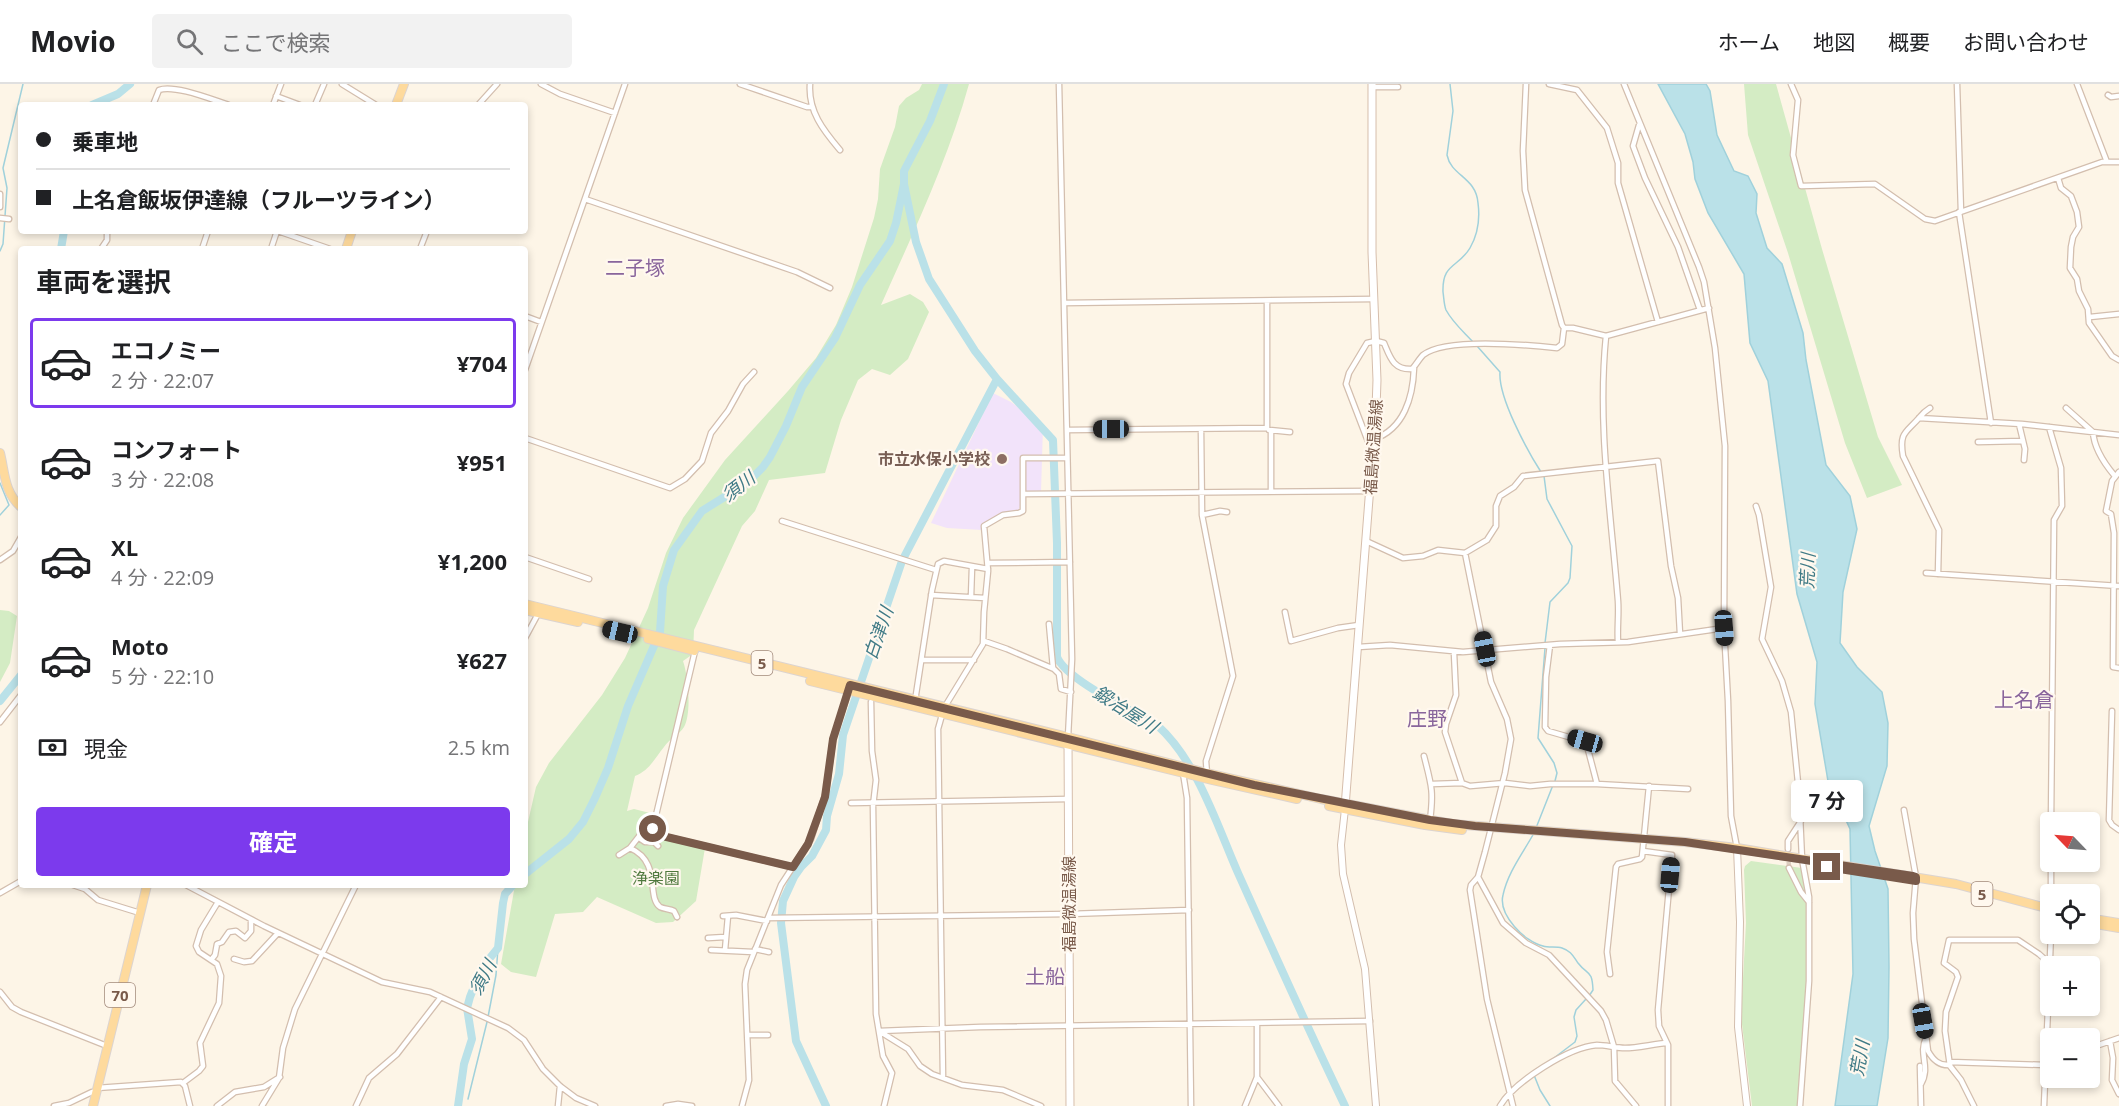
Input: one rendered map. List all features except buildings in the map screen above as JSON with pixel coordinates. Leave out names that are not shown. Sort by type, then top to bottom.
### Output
[{"type":"main road","points":[[397,102],[404,84]]},
{"type":"main road","name":"福島微温湯線","points":[[1345,806],[1377,380],[1373,299],[1372,86]]},
{"type":"main road","points":[[0,453],[7,489],[18,504]]},
{"type":"main road","name":"5","points":[[528,605],[851,688],[872,696],[1068,740],[1206,776],[1447,829],[1490,830],[1737,851],[1914,879],[2040,909]]},
{"type":"main road","name":"5","points":[[528,610],[540,610]]},
{"type":"main road","name":"5","points":[[671,643],[695,651],[851,688]]},
{"type":"main road","name":"5","points":[[872,696],[915,701],[943,711]]},
{"type":"main road","name":"福島微温湯線","points":[[1068,740],[1070,1106]]},
{"type":"main road","name":"5","points":[[1345,806],[1490,830]]},
{"type":"main road","name":"5","points":[[1643,844],[1657,849],[1737,851]]},
{"type":"main road","name":"70","points":[[93,1106],[146,888]]},
{"type":"main road","points":[[2100,919],[2119,922]]},
{"type":"main road","points":[[2100,925],[2119,928]]},
{"type":"street","points":[[274,102],[280,84]]},
{"type":"street","points":[[316,102],[324,84]]},
{"type":"street","points":[[342,84],[371,102]]},
{"type":"street","points":[[481,102],[497,84]]},
{"type":"street","points":[[541,84],[560,94],[615,113]]},
{"type":"street","points":[[528,362],[625,84]]},
{"type":"street","points":[[740,84],[812,107]]},
{"type":"street","points":[[810,84],[809,98],[812,107],[827,135],[840,150]]},
{"type":"street","points":[[1059,84],[1070,562],[1071,692],[1068,740]]},
{"type":"street","points":[[1366,434],[1374,439],[1392,429],[1401,417],[1411,393],[1414,368],[1419,359],[1428,352],[1470,343],[1559,348],[1564,328],[1525,190],[1523,151],[1526,84]]},
{"type":"street","points":[[1549,84],[1577,90],[1607,128],[1618,163],[1618,183],[1658,322]]},
{"type":"street","points":[[1624,84],[1639,125],[1689,239],[1704,282],[1718,371],[1725,446],[1724,628],[1731,816],[1737,851],[1740,922],[1737,1027],[1747,1106]]},
{"type":"street","points":[[1791,84],[1798,100],[1793,154],[1801,186],[1875,184],[1925,219],[1935,221],[2107,162],[2119,162]]},
{"type":"street","points":[[1957,84],[1960,212],[1991,423]]},
{"type":"street","points":[[2077,84],[2107,162]]},
{"type":"street","points":[[1372,86],[1398,87]]},
{"type":"street","points":[[154,102],[159,90],[168,88],[220,102]]},
{"type":"street","points":[[2108,95],[2119,96]]},
{"type":"street","points":[[276,96],[292,102]]},
{"type":"street","points":[[1639,125],[1633,146],[1678,247],[1700,310]]},
{"type":"street","points":[[2058,178],[2061,188],[2071,196],[2077,212],[2079,227],[2073,237],[2069,265],[2088,309],[2089,323],[2112,356],[2119,360]]},
{"type":"street","points":[[0,194],[0,207]]},
{"type":"street","points":[[585,199],[804,275],[830,288]]},
{"type":"street","points":[[287,234],[321,246]]},
{"type":"street","points":[[1065,303],[1373,299]]},
{"type":"street","points":[[1267,301],[1271,491]]},
{"type":"street","points":[[1564,328],[1606,336],[1709,308]]},
{"type":"street","points":[[2090,317],[2119,314]]},
{"type":"street","points":[[528,317],[542,322]]},
{"type":"street","points":[[1606,336],[1603,400],[1605,466],[1618,600],[1618,642]]},
{"type":"street","points":[[1373,454],[1346,380],[1367,343],[1376,341],[1384,343],[1391,361],[1400,368],[1414,368]]},
{"type":"street","points":[[528,439],[670,488],[686,478],[702,461],[711,433],[728,411],[743,384],[754,372]]},
{"type":"street","points":[[1930,408],[1924,411],[1905,431],[1901,442],[1903,456],[1939,530],[1938,574]]},
{"type":"street","points":[[2066,408],[2093,432],[2093,442],[2103,461],[2117,474],[2106,511],[2111,514],[2114,532],[2116,586],[2113,667],[2119,668]]},
{"type":"street","points":[[1919,418],[2019,424],[2119,435]]},
{"type":"street","points":[[2019,424],[2024,460]]},
{"type":"street","points":[[2049,427],[2062,477],[2062,506],[2054,520],[2050,812]]},
{"type":"street","points":[[1066,430],[1201,429],[1290,432]]},
{"type":"street","points":[[1201,429],[1202,515],[1233,676],[1206,761],[1206,776]]},
{"type":"street","points":[[1978,442],[2023,441]]},
{"type":"street","points":[[943,1078],[938,734],[943,711],[975,660],[984,641],[988,566],[984,526],[1005,514],[1023,511],[1023,458],[1067,458]]},
{"type":"street","points":[[1366,541],[1402,558],[1423,556],[1438,550],[1465,552],[1487,540],[1496,526],[1496,506],[1500,496],[1515,487],[1523,476],[1660,462],[1671,566],[1678,598],[1680,634]]},
{"type":"street","points":[[1024,494],[1370,491]]},
{"type":"street","points":[[1756,506],[1770,587],[1762,639],[1782,681],[1791,712],[1809,902],[1809,981],[1800,1106]]},
{"type":"street","points":[[1202,515],[1220,511],[1227,512]]},
{"type":"street","points":[[782,522],[936,570]]},
{"type":"street","points":[[0,560],[13,551],[18,542]]},
{"type":"street","points":[[1465,552],[1493,689],[1507,719],[1511,734],[1511,746],[1478,877],[1470,890],[1487,999],[1513,1106]]},
{"type":"street","points":[[528,558],[589,579]]},
{"type":"street","points":[[915,701],[931,595],[936,570],[942,561],[972,567],[1070,562]]},
{"type":"street","points":[[970,597],[972,567]]},
{"type":"street","points":[[1926,573],[2116,586]]},
{"type":"street","points":[[931,595],[986,598]]},
{"type":"street","points":[[528,633],[540,610]]},
{"type":"street","points":[[1285,612],[1291,641],[1338,628],[1359,625]]},
{"type":"street","points":[[1049,624],[1053,668]]},
{"type":"street","points":[[1358,647],[1394,645],[1454,652],[1618,642],[1724,628]]},
{"type":"street","points":[[984,641],[1053,668],[1059,674],[1061,689],[1071,692]]},
{"type":"street","points":[[1550,645],[1546,677],[1545,727],[1548,731],[1586,742],[1597,784]]},
{"type":"street","points":[[695,651],[653,829],[654,834],[793,867]]},
{"type":"street","points":[[1454,652],[1456,695],[1445,732],[1462,783]]},
{"type":"street","points":[[922,660],[975,660]]},
{"type":"street","points":[[742,1106],[749,1080],[745,979],[754,950],[781,885],[808,844],[825,797],[833,739],[851,688]]},
{"type":"street","points":[[872,696],[872,751],[876,780],[874,802],[876,1014],[883,1056],[892,1073],[884,1106]]},
{"type":"street","points":[[0,722],[18,699]]},
{"type":"street","points":[[2112,711],[2109,820],[2119,830]]},
{"type":"street","points":[[2111,751],[2119,752]]},
{"type":"street","points":[[1424,756],[1432,784],[1430,820]]},
{"type":"street","points":[[1185,771],[1188,798],[1191,1106]]},
{"type":"street","points":[[1432,784],[1462,783],[1470,786],[1597,784],[1688,789]]},
{"type":"street","points":[[1610,974],[1607,952],[1616,867],[1618,864],[1640,859],[1649,786]]},
{"type":"street","points":[[851,803],[1068,799]]},
{"type":"street","points":[[1345,806],[1341,845],[1343,874],[1363,956],[1377,1106]]},
{"type":"street","points":[[1904,810],[1914,879],[1914,939],[1928,1051],[1936,1062],[1942,1065],[1950,1063],[2040,1066]]},
{"type":"street","points":[[1788,849],[1788,841],[1801,821]]},
{"type":"street","points":[[619,855],[630,848],[644,830],[653,829]]},
{"type":"street","points":[[639,838],[645,842],[654,842],[658,846]]},
{"type":"street","points":[[630,848],[638,852],[648,863],[657,903],[663,908],[674,910],[677,916]]},
{"type":"street","points":[[1657,849],[1672,855],[1658,1010],[1658,1021],[1666,1043],[1669,1065],[1668,1106]]},
{"type":"street","points":[[1789,868],[1796,884],[1809,902]]},
{"type":"street","points":[[1478,877],[1488,892],[1500,920],[1526,943],[1549,955],[1599,1008],[1606,1020],[1614,1047],[1615,1081],[1636,1106]]},
{"type":"street","points":[[0,893],[18,883]]},
{"type":"street","points":[[82,888],[98,900],[140,913]]},
{"type":"street","points":[[192,888],[251,920],[385,984],[423,990],[508,1028],[524,1040],[543,1069],[560,1086],[576,1098],[595,1106]]},
{"type":"street","points":[[262,1106],[279,1077],[283,1048],[295,1009],[354,888]]},
{"type":"street","points":[[54,1106],[69,1103],[97,1090],[183,1083],[199,1071],[203,1066],[200,1043],[221,995],[220,971],[217,964],[199,952],[196,946],[201,930],[218,902]]},
{"type":"street","points":[[725,950],[725,916],[768,919],[1189,910]]},
{"type":"street","points":[[211,960],[215,956],[217,944],[222,942],[229,932],[236,931],[245,938],[249,934],[251,920]]},
{"type":"street","points":[[234,959],[244,962],[252,961],[278,933]]},
{"type":"street","points":[[708,938],[725,937]]},
{"type":"street","points":[[1974,1106],[1950,1063],[1944,1026],[1958,977],[1956,972],[1944,963],[1948,940],[2018,940],[2041,956]]},
{"type":"street","points":[[711,950],[769,952]]},
{"type":"street","points":[[0,992],[12,1007],[21,1012],[107,1046]]},
{"type":"street","points":[[356,1106],[369,1078],[397,1054],[441,997]]},
{"type":"street","points":[[879,1031],[1370,1021]]},
{"type":"street","points":[[1245,1106],[1257,1077],[1257,1023]]},
{"type":"street","points":[[879,1031],[908,1049],[924,1069],[943,1078],[962,1085],[1003,1090],[1041,1106]]},
{"type":"street","points":[[747,1035],[768,1035]]},
{"type":"street","points":[[1921,1084],[1926,1066],[1923,1051],[1926,1038]]},
{"type":"street","points":[[2100,1044],[2119,1038]]},
{"type":"street","points":[[2110,1041],[2113,1058],[2112,1080],[2119,1090]]},
{"type":"street","points":[[1500,1106],[1511,1091],[1529,1076],[1569,1053],[1598,1045],[1626,1048],[1666,1043]]},
{"type":"street","points":[[1920,1066],[1921,1106]]},
{"type":"street","points":[[217,1106],[235,1092],[264,1087],[279,1077]]},
{"type":"street","points":[[1257,1077],[1278,1106]]},
{"type":"street","points":[[183,1083],[190,1106]]},
{"type":"street","points":[[558,1106],[560,1086]]},
{"type":"street","points":[[2044,1106],[2045,1088]]},
{"type":"street","points":[[669,1106],[678,1104],[692,1106]]},
{"type":"shaded area","name":"市立水保小学校","points":[[993,393],[1011,402],[1043,426],[1041,492],[1022,492],[1019,511],[1003,513],[984,523],[982,530],[947,528],[931,523]]},
{"type":"green space","name":"浄楽園","points":[[922,84],[969,84],[940,168],[881,305],[910,294],[923,302],[929,312],[908,359],[890,375],[872,369],[858,380],[841,420],[825,473],[769,480],[755,511],[742,526],[694,630],[693,654],[683,661],[688,694],[688,713],[684,727],[666,744],[648,767],[635,776],[627,811],[634,809],[654,814],[650,832],[705,848],[696,901],[673,922],[656,923],[597,897],[583,912],[555,914],[536,977],[511,972],[501,964],[514,888],[528,888],[528,822],[536,787],[549,763],[602,695],[625,658],[648,608],[666,553],[683,518],[725,460],[816,358],[836,325],[852,287],[874,218],[880,169],[895,127],[899,106],[906,98],[919,90]]},
{"type":"green space","points":[[1744,84],[1776,84],[1878,437],[1902,485],[1867,498],[1845,443],[1788,253],[1748,135]]},
{"type":"green space","points":[[0,610],[9,611],[17,616],[10,663],[0,682]]},
{"type":"green space","points":[[1751,861],[1802,868],[1808,926],[1808,956],[1798,1106],[1752,1106],[1741,1016],[1746,923],[1744,870]]},
{"type":"water","name":"荒川","points":[[1658,84],[1706,84],[1710,91],[1717,135],[1734,171],[1748,176],[1757,194],[1756,213],[1767,248],[1782,264],[1803,333],[1826,465],[1850,496],[1857,529],[1843,592],[1840,643],[1857,667],[1882,692],[1888,723],[1887,766],[1869,826],[1888,889],[1888,1038],[1877,1106],[1835,1106],[1853,974],[1850,829],[1828,781],[1815,704],[1817,662],[1797,594],[1768,381],[1750,343],[1744,274],[1708,213],[1695,179],[1685,134]]},
{"type":"waterway","points":[[19,102],[23,84]]},
{"type":"waterway","points":[[99,102],[118,94],[130,84]]},
{"type":"waterway","name":"須川","points":[[528,872],[569,839],[583,822],[595,798],[608,768],[628,706],[660,632],[663,586],[674,550],[702,511],[747,483],[770,457],[802,387],[835,338],[860,285],[890,241],[904,184],[904,171],[930,121],[944,84]]},
{"type":"waterway","points":[[1450,84],[1453,111],[1447,155],[1453,168],[1473,187],[1479,214],[1473,243],[1448,271],[1443,283],[1443,292],[1445,308],[1449,315],[1473,342]]},
{"type":"waterway","points":[[0,251],[3,244],[7,188],[3,168],[18,105]]},
{"type":"waterway","name":"鍛冶屋川","points":[[904,184],[916,242],[929,279],[975,351],[997,379],[1053,440],[1057,543],[1057,657],[1073,676],[1158,726],[1184,757],[1205,795],[1264,931],[1345,1106]]},
{"type":"waterway","points":[[62,246],[64,234]]},
{"type":"waterway","points":[[1477,346],[1500,372],[1508,409],[1541,472]]},
{"type":"waterway","name":"白津川","points":[[826,1106],[796,1041],[781,923],[783,901],[794,877],[812,856],[826,830],[827,816],[839,774],[843,735],[902,561],[997,379]]},
{"type":"waterway","points":[[1544,476],[1547,499],[1572,546],[1570,578],[1550,602],[1545,643]]},
{"type":"waterway","points":[[0,483],[9,505],[0,515]]},
{"type":"waterway","points":[[1545,648],[1538,738],[1554,763],[1557,773],[1555,781]]},
{"type":"waterway","points":[[0,701],[18,679]]},
{"type":"waterway","points":[[1536,828],[1553,785]]},
{"type":"waterway","points":[[1534,833],[1505,887],[1503,895],[1505,911],[1514,926],[1528,939],[1543,946],[1562,948],[1571,954],[1590,976],[1593,990],[1589,996]]},
{"type":"waterway","name":"須川","points":[[458,1106],[464,1064],[472,1039],[467,1008],[481,969],[498,948],[503,903],[505,894],[510,888]]},
{"type":"waterway","points":[[488,1017],[496,975],[498,948]]},
{"type":"waterway","points":[[1550,1061],[1575,1042],[1577,1036],[1574,1017],[1576,1010],[1586,999]]},
{"type":"waterway","points":[[468,1099],[487,1022]]},
{"type":"waterway","points":[[1534,1075],[1550,1106]]},
{"type":"tunnel","points":[[1788,849],[1789,868]]},
{"type":"place","name":"市立水保小学校","points":[[1002,459]]},
{"type":"district","name":"二子塚","points":[[635,267]]},
{"type":"district","name":"上名倉","points":[[2024,699]]},
{"type":"district","name":"庄野","points":[[1427,718]]},
{"type":"district","name":"土船","points":[[1045,976]]},
{"type":"route","points":[[653,829],[654,834],[793,867],[806,849],[825,797],[833,739],[850,685],[1068,737],[1254,785],[1430,820],[1452,824],[1737,848],[1913,876],[1916,877],[1916,881],[1827,867]]}]
